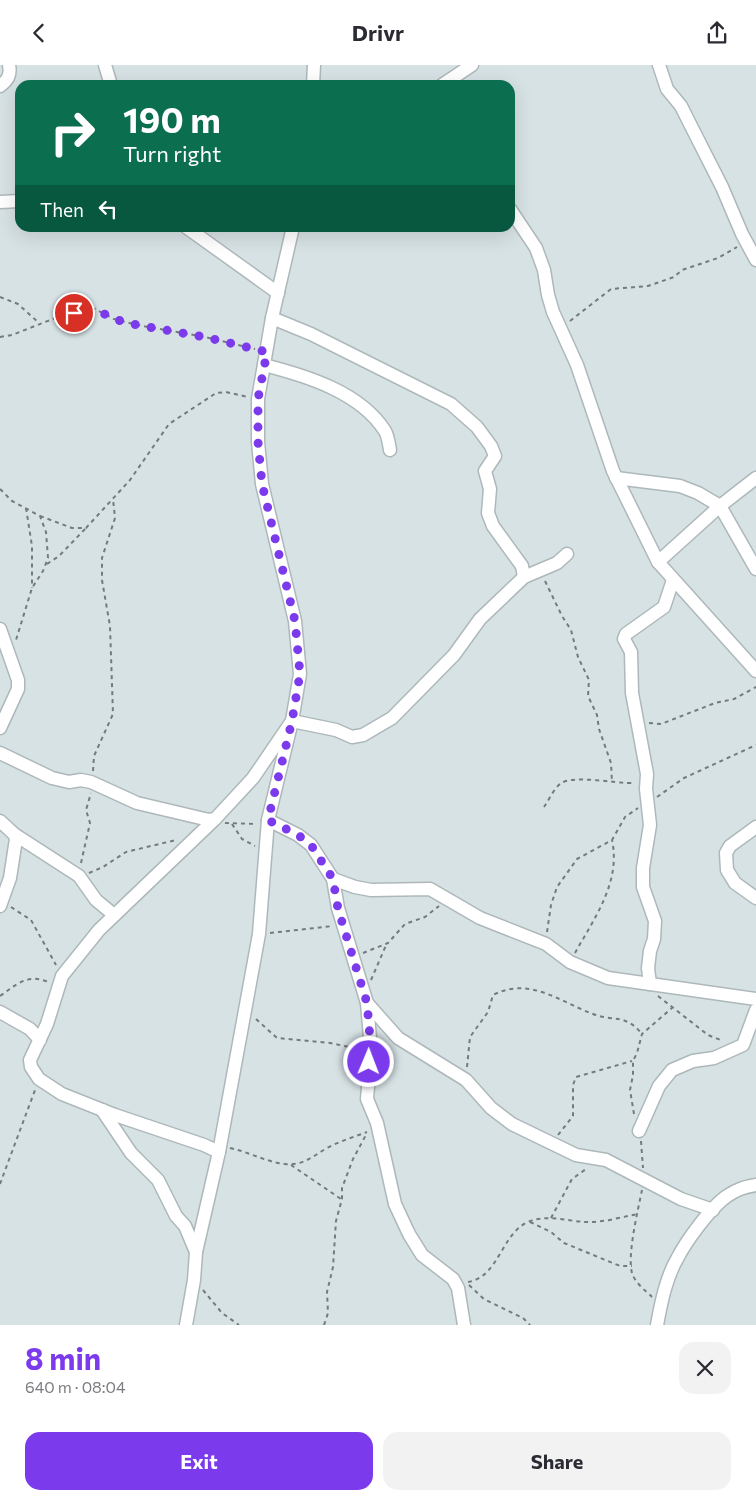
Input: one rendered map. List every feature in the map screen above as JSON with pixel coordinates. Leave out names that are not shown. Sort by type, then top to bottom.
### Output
[{"type":"street","points":[[0,86],[8,80],[11,72],[9,65]]},
{"type":"street","points":[[105,65],[110,80]]},
{"type":"street","points":[[313,80],[314,65]]},
{"type":"street","points":[[450,80],[472,65]]},
{"type":"street","points":[[659,65],[667,89],[681,106],[748,237],[756,260]]},
{"type":"street","points":[[0,202],[15,201]]},
{"type":"street","points":[[515,216],[536,248],[544,270],[548,295],[577,365],[616,478],[658,562],[755,667]]},
{"type":"street","points":[[193,232],[278,293]]},
{"type":"street","points":[[186,1325],[194,1280],[196,1252],[219,1149],[259,934],[268,825],[292,721],[300,674],[295,621],[262,484],[258,442],[258,399],[272,318],[292,232]]},
{"type":"street","points":[[272,318],[319,338],[451,404],[478,427],[491,446],[495,456],[485,471],[490,489],[488,513],[493,526],[522,565],[524,577]]},
{"type":"street","points":[[265,359],[305,375],[366,410],[386,433],[390,450]]},
{"type":"street","points":[[616,478],[680,486],[698,493],[720,506],[756,569]]},
{"type":"street","points":[[658,562],[720,506],[756,478]]},
{"type":"street","points":[[292,721],[336,730],[352,737],[363,735],[382,725],[392,718],[454,655],[471,629],[524,577],[556,563],[567,554]]},
{"type":"street","points":[[650,984],[648,968],[654,939],[655,921],[643,887],[643,868],[650,825],[645,751],[632,693],[631,652],[624,636],[664,607],[673,580]]},
{"type":"street","points":[[0,629],[18,680],[18,689],[0,728]]},
{"type":"street","points":[[219,1149],[102,1110],[62,1094],[39,1079],[31,1067],[30,1060],[40,1040],[61,981],[114,915],[215,819],[253,778],[292,721]]},
{"type":"street","points":[[0,753],[63,781],[91,782],[152,807],[209,820],[215,819]]},
{"type":"street","points":[[0,821],[14,834],[80,876],[96,900],[114,915]]},
{"type":"street","points":[[268,825],[298,835],[311,845],[333,879],[338,909],[366,998],[371,1049],[367,1099],[376,1123],[396,1204],[408,1233],[422,1255],[453,1279],[458,1288],[464,1325]]},
{"type":"street","points":[[756,827],[730,846],[726,853],[727,870],[735,883],[756,898]]},
{"type":"street","points":[[1,904],[15,851],[14,834]]},
{"type":"street","points":[[333,879],[355,887],[371,889],[430,889],[508,931],[546,944],[570,962],[608,978],[756,999]]},
{"type":"street","points":[[366,998],[398,1038],[466,1080],[501,1116],[576,1155],[606,1160],[681,1199],[713,1210]]},
{"type":"street","points":[[639,1131],[658,1086],[672,1070],[693,1061],[714,1058],[743,1045],[754,1027],[756,1010]]},
{"type":"street","points":[[0,1012],[30,1029],[40,1040]]},
{"type":"street","points":[[102,1110],[131,1153],[158,1180],[176,1216],[185,1226],[196,1252]]},
{"type":"street","points":[[657,1325],[676,1260],[713,1210],[726,1196],[742,1187],[756,1185]]},
{"type":"path","points":[[561,329],[611,289],[648,286],[670,279],[682,270],[718,258],[748,237]]},
{"type":"path","points":[[0,297],[18,304],[39,323]]},
{"type":"path","points":[[0,337],[12,335],[39,323],[70,313],[95,309],[114,319],[205,337],[265,359]]},
{"type":"path","points":[[15,645],[32,588],[47,564],[59,556],[113,499],[169,424],[216,393],[226,392],[258,399]]},
{"type":"path","points":[[0,489],[12,501],[40,516],[72,528],[86,528]]},
{"type":"path","points":[[113,499],[115,518],[102,558],[102,572],[110,626],[113,714],[94,756],[86,810],[90,823],[80,858],[80,876],[103,867],[126,852],[149,845],[163,845],[182,837]]},
{"type":"path","points":[[26,508],[32,546],[32,588]]},
{"type":"path","points":[[40,516],[46,532],[47,564]]},
{"type":"path","points":[[538,571],[571,630],[578,657],[589,680],[588,696],[597,715],[599,729],[611,763],[612,783]]},
{"type":"path","points":[[638,716],[649,723],[661,724],[715,703],[734,699],[756,687]]},
{"type":"path","points":[[546,944],[551,905],[557,887],[577,859],[612,840],[625,817],[647,802],[684,779],[756,745]]},
{"type":"path","points":[[544,807],[558,785],[565,781],[584,780],[612,783],[647,781]]},
{"type":"path","points":[[215,819],[232,824],[255,823],[268,825]]},
{"type":"path","points":[[232,824],[242,839],[267,853]]},
{"type":"path","points":[[570,962],[611,884],[614,856],[612,840]]},
{"type":"path","points":[[366,998],[388,943],[404,924],[421,920],[440,905],[453,902]]},
{"type":"path","points":[[1,904],[31,920],[61,981]]},
{"type":"path","points":[[259,934],[343,925]]},
{"type":"path","points":[[353,959],[368,949],[388,943]]},
{"type":"path","points":[[0,996],[11,987],[32,977],[61,981]]},
{"type":"path","points":[[650,984],[660,999],[708,1035],[743,1045]]},
{"type":"path","points":[[466,1080],[470,1037],[488,1012],[494,995],[501,992],[519,988],[539,990],[595,1015],[622,1018],[636,1027],[642,1034]]},
{"type":"path","points":[[661,1306],[636,1281],[632,1273],[638,1213],[644,1179],[644,1155],[631,1107],[633,1061],[642,1034],[672,1008]]},
{"type":"path","points":[[244,1015],[258,1020],[277,1039],[371,1049]]},
{"type":"path","points":[[554,1144],[563,1127],[573,1116],[573,1085],[576,1077],[633,1061]]},
{"type":"path","points":[[0,1184],[39,1079]]},
{"type":"path","points":[[219,1149],[246,1151],[272,1162],[302,1164],[333,1145],[369,1131],[353,1159],[342,1188],[342,1199],[336,1221],[333,1267],[329,1280],[328,1313],[324,1325]]},
{"type":"path","points":[[289,1164],[342,1199]]},
{"type":"path","points":[[551,1218],[572,1179],[589,1168]]},
{"type":"path","points":[[530,1325],[523,1318],[484,1299],[466,1283],[476,1281],[489,1271],[513,1232],[529,1221],[551,1218],[594,1222],[638,1213]]},
{"type":"path","points":[[529,1221],[551,1232],[564,1243],[620,1266],[632,1266]]},
{"type":"path","points":[[194,1280],[222,1313],[239,1325]]},
{"type":"route","points":[[74,313],[95,309],[114,319],[137,325],[168,332],[205,337],[267,352],[258,399],[258,442],[262,484],[295,621],[300,674],[292,721],[268,820],[298,835],[311,845],[333,879],[338,909],[367,1003],[371,1049],[369,1062]]}]
